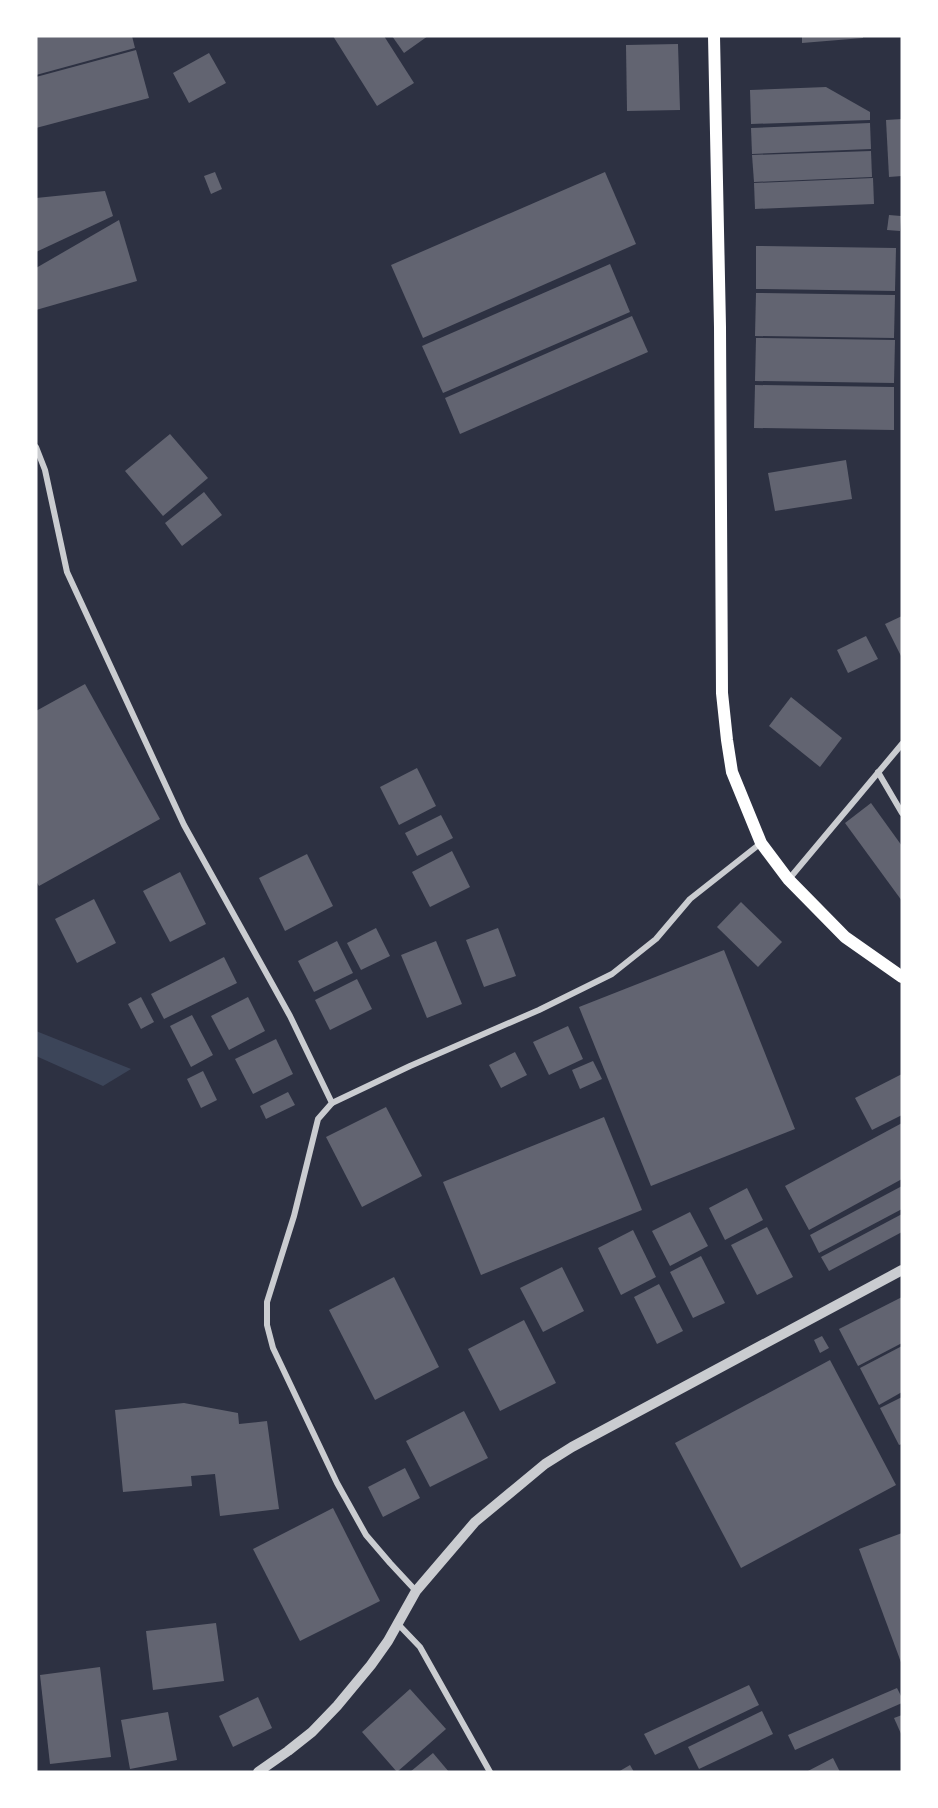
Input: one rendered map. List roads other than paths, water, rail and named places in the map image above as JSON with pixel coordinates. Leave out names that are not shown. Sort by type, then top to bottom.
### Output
[{"type":"main road","points":[[714,36],[720,315],[722,693],[732,771],[761,843],[788,879],[845,937],[902,977]]},
{"type":"street","points":[[36,447],[45,470],[67,572],[184,825],[290,1016],[332,1103]]},
{"type":"street","points":[[788,879],[902,744]]},
{"type":"street","points":[[878,772],[902,813]]},
{"type":"street","points":[[416,1591],[366,1535],[337,1482],[273,1348],[267,1325],[267,1302],[294,1216],[318,1119],[332,1103],[612,974],[656,939],[690,899],[761,843]]},
{"type":"street","points":[[258,1772],[312,1732],[337,1706],[388,1641],[416,1591],[475,1522],[545,1464],[572,1447],[902,1270]]},
{"type":"street","points":[[397,1623],[420,1647],[490,1772]]}]
